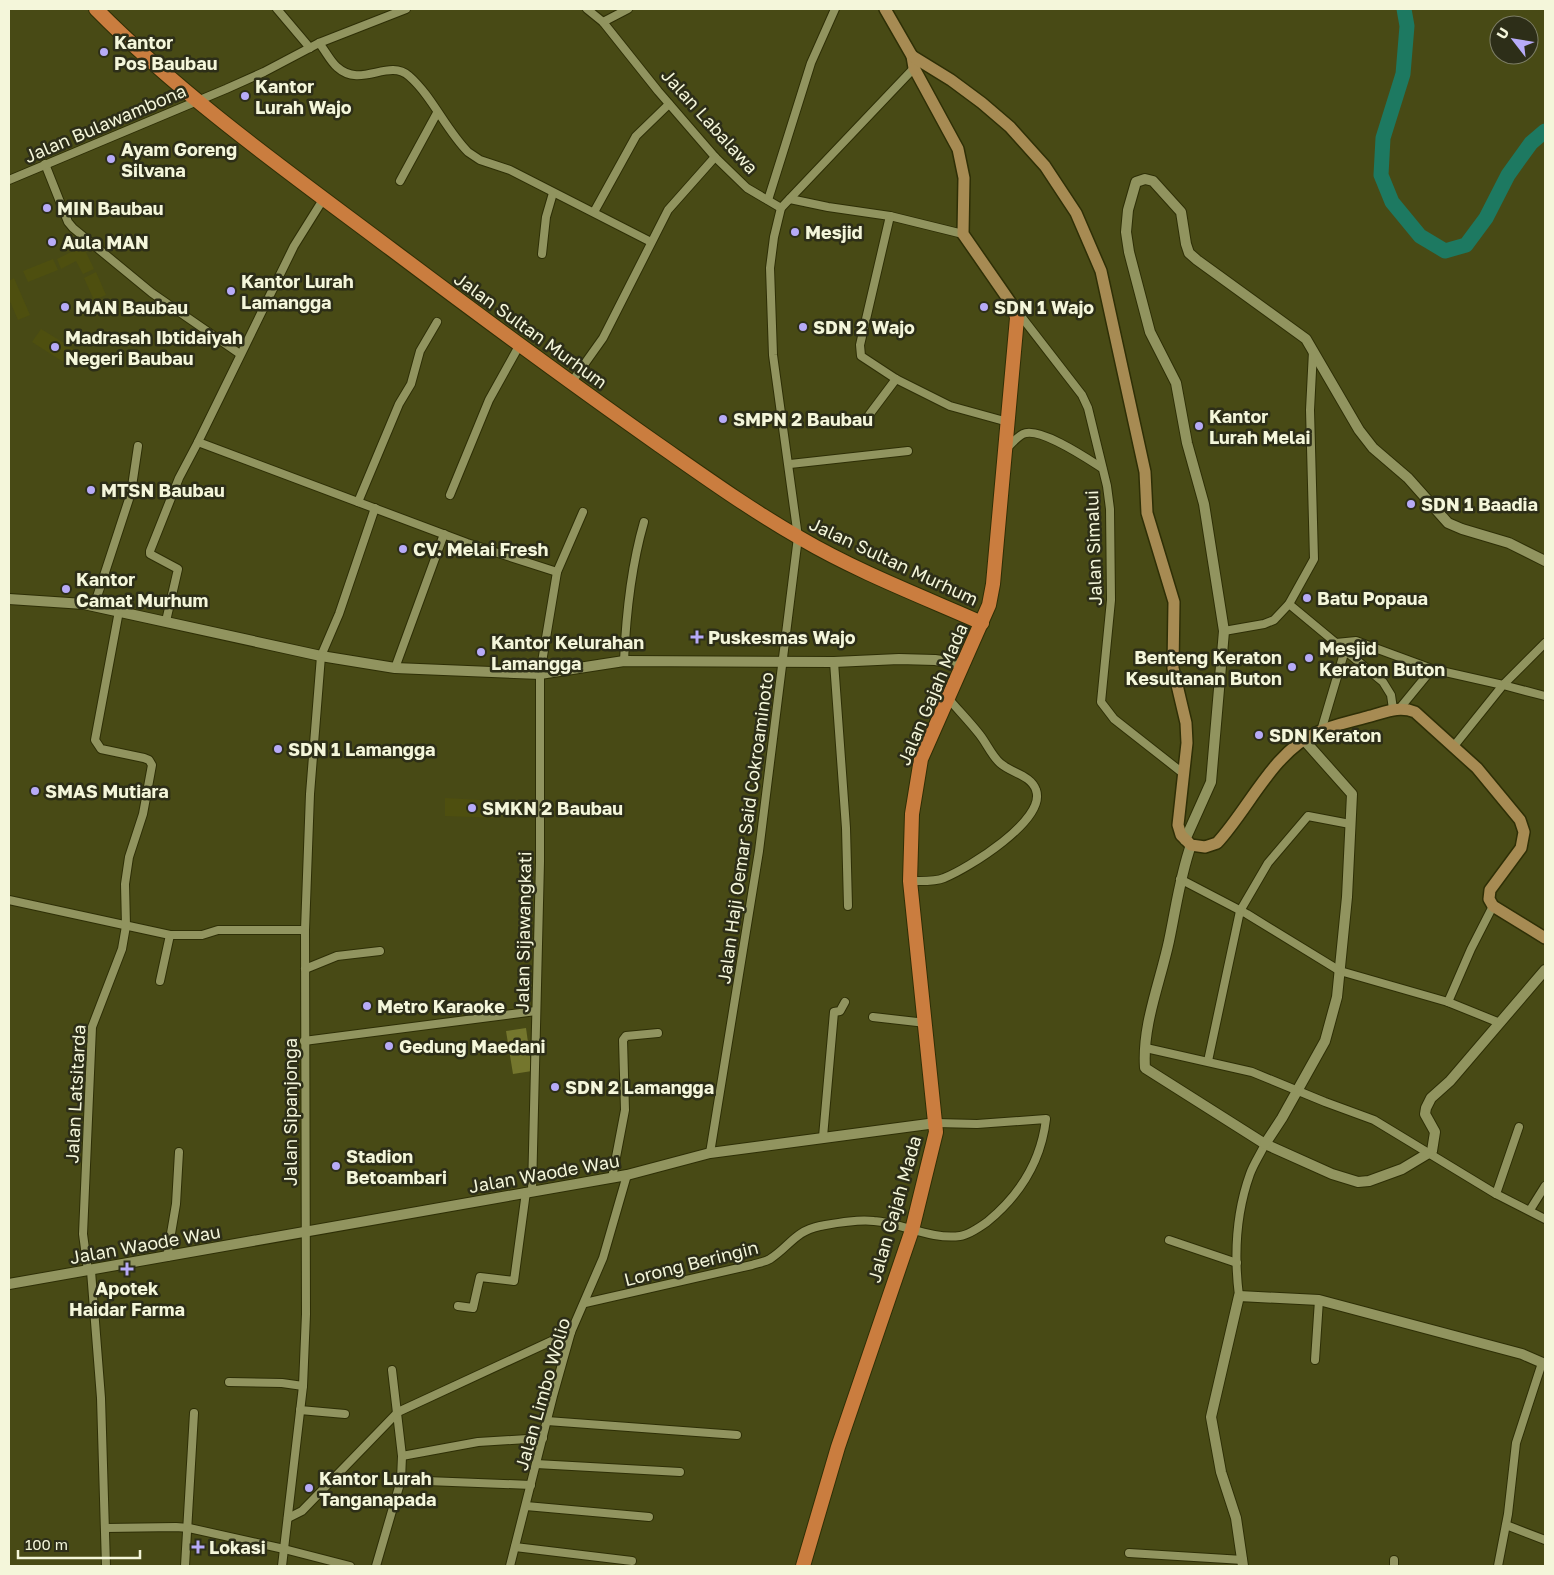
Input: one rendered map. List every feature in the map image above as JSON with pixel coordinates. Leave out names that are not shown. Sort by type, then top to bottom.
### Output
[{"type":"highway","name":"Jalan Sultan Murhum","points":[[96,9],[123,36],[198,100],[324,198],[519,346],[716,484],[798,537],[846,564],[982,623]]},
{"type":"highway","name":"Jalan Gajah Mada","points":[[803,1566],[838,1447],[912,1230],[936,1123],[910,881],[909,849],[916,781],[921,760],[989,605],[993,584],[1008,422],[1017,318],[1016,309]]},
{"type":"main road","points":[[885,9],[915,62],[958,150],[964,178],[963,234],[1016,309]]},
{"type":"main road","points":[[915,62],[951,80],[982,103],[1010,127],[1045,166],[1076,213],[1101,271],[1145,472],[1147,513],[1174,602],[1173,668],[1186,723],[1187,743],[1178,825],[1188,842],[1205,847],[1217,843],[1272,772],[1304,740],[1321,731],[1396,709],[1415,712],[1477,768],[1520,820],[1524,832],[1521,848],[1490,890],[1489,899],[1493,906],[1545,938]]},
{"type":"street","points":[[277,9],[310,48]]},
{"type":"street","name":"Jalan Bulawambona","points":[[9,180],[264,72],[319,42],[406,9]]},
{"type":"street","name":"Jalan Labalawa","points":[[587,9],[603,22],[669,104],[715,157],[747,188],[782,208]]},
{"type":"street","points":[[603,22],[628,9]]},
{"type":"street","points":[[768,200],[811,63],[835,9]]},
{"type":"street","points":[[319,42],[337,67],[345,73],[360,76],[388,70],[409,75],[468,152],[480,160],[510,170],[651,242]]},
{"type":"street","points":[[782,208],[915,62]]},
{"type":"street","points":[[594,212],[636,136],[669,104]]},
{"type":"street","points":[[400,181],[437,113]]},
{"type":"street","points":[[571,383],[603,338],[668,210],[715,157]]},
{"type":"street","points":[[45,164],[68,222],[73,228],[152,294],[240,354]]},
{"type":"street","points":[[1545,561],[1509,543],[1462,530],[1448,522],[1408,478],[1373,448],[1359,430],[1313,348],[1306,339],[1285,322],[1255,303],[1189,252],[1181,224],[1181,212],[1153,181],[1145,179],[1136,182],[1128,210],[1126,232],[1129,252],[1150,332],[1176,382],[1187,442],[1204,504],[1224,631],[1211,782],[1188,842],[1169,942],[1149,1020],[1145,1065],[1148,1072],[1265,1144],[1332,1174],[1358,1182],[1369,1181],[1402,1169],[1430,1154],[1434,1147],[1435,1132],[1425,1114],[1431,1098],[1450,1081],[1545,970]]},
{"type":"street","points":[[542,254],[546,217],[553,193]]},
{"type":"street","points":[[166,620],[178,569],[150,554],[150,551],[179,478],[240,354],[294,246],[324,198]]},
{"type":"street","points":[[790,199],[828,207],[890,216],[963,234]]},
{"type":"street","name":"Jalan Haji Oemar Said Cokroaminoto","points":[[710,1154],[759,851],[784,662],[798,537],[790,464],[773,355],[770,268],[774,237],[782,208]]},
{"type":"street","points":[[890,216],[860,351],[861,356],[896,378],[950,406],[1008,422]]},
{"type":"street","name":"Jalan Simalui","points":[[1016,309],[1082,395],[1088,408],[1102,468],[1110,509],[1111,600],[1101,702],[1114,719],[1184,774]]},
{"type":"street","points":[[358,502],[399,404],[411,384],[420,351],[437,322]]},
{"type":"street","points":[[450,495],[489,400],[519,346]]},
{"type":"street","points":[[1224,631],[1274,620],[1290,604],[1314,559],[1310,419],[1313,348]]},
{"type":"street","points":[[869,415],[896,378]]},
{"type":"street","points":[[1005,450],[1023,434],[1033,433],[1069,448],[1102,468]]},
{"type":"street","points":[[198,442],[444,534],[557,572]]},
{"type":"street","points":[[94,606],[131,493],[138,446]]},
{"type":"street","points":[[790,464],[908,451]]},
{"type":"street","name":"Jalan Sipanjonga","points":[[282,1566],[303,1386],[306,1314],[305,930],[310,794],[321,656],[339,614],[363,548],[375,508]]},
{"type":"street","name":"Jalan Sijawangkati","points":[[458,1306],[473,1308],[480,1277],[514,1281],[529,1192],[540,862],[540,674],[557,572],[583,512]]},
{"type":"street","points":[[624,661],[626,618],[635,553],[644,522]]},
{"type":"street","points":[[395,668],[444,534]]},
{"type":"street","points":[[9,599],[94,606],[166,620],[321,656],[395,668],[540,674],[624,661],[834,662],[899,659],[935,660],[962,664]]},
{"type":"street","points":[[1290,604],[1383,682],[1391,695],[1396,709],[1432,669]]},
{"type":"street","name":"Jalan Latsitarda","points":[[106,1566],[101,1398],[90,1271],[83,1234],[92,1026],[122,949],[126,926],[126,884],[129,857],[143,814],[152,766],[150,760],[144,758],[101,749],[96,740],[119,611]]},
{"type":"street","points":[[1336,643],[1356,641],[1432,669],[1545,696]]},
{"type":"street","points":[[1454,746],[1503,685],[1545,643]]},
{"type":"street","points":[[1321,731],[1345,650]]},
{"type":"street","points":[[834,662],[846,828],[848,906]]},
{"type":"street","points":[[910,881],[942,879],[987,855],[1021,826],[1036,801],[1037,793],[1034,787],[1028,780],[1000,763],[981,736],[948,698]]},
{"type":"street","points":[[1129,1553],[1243,1563],[1236,1518],[1221,1472],[1211,1417],[1239,1296],[1236,1263],[1243,1198],[1258,1155],[1298,1091],[1325,1041],[1337,997],[1347,897],[1352,794],[1349,788],[1304,740]]},
{"type":"street","points":[[1208,1061],[1240,912],[1268,863],[1305,818],[1310,816],[1350,824]]},
{"type":"street","points":[[1180,879],[1340,971],[1448,1002],[1500,1023]]},
{"type":"street","points":[[9,900],[170,935],[202,935],[218,930],[305,930]]},
{"type":"street","points":[[1448,1002],[1493,906]]},
{"type":"street","points":[[160,981],[170,935]]},
{"type":"street","points":[[305,970],[337,956],[380,951]]},
{"type":"street","points":[[823,1137],[834,1012],[840,1011],[845,1002]]},
{"type":"street","points":[[304,1041],[536,1011]]},
{"type":"street","points":[[873,1016],[926,1023]]},
{"type":"street","points":[[612,1178],[625,1110],[623,1040],[626,1036],[658,1033]]},
{"type":"street","points":[[1146,1048],[1208,1061],[1264,1076],[1374,1120],[1496,1194],[1545,1219]]},
{"type":"street","name":"Lorong Beringin","points":[[585,1303],[752,1265],[771,1258],[796,1236],[810,1229],[858,1221],[882,1222],[912,1230],[961,1236],[981,1226],[1004,1208],[1020,1188],[1036,1162],[1044,1137],[1046,1119],[977,1124],[936,1123]]},
{"type":"street","name":"Jalan Waode Wau","points":[[9,1284],[612,1178],[710,1154],[936,1123]]},
{"type":"street","points":[[1496,1194],[1518,1127]]},
{"type":"street","points":[[167,1257],[176,1204],[179,1152]]},
{"type":"street","name":"Jalan Limbo Wolio","points":[[510,1566],[571,1332],[603,1258],[627,1175]]},
{"type":"street","points":[[1530,1210],[1545,1186]]},
{"type":"street","points":[[1169,1240],[1236,1263]]},
{"type":"street","points":[[1239,1296],[1319,1300],[1522,1354],[1544,1364],[1516,1443],[1506,1525],[1498,1566]]},
{"type":"street","points":[[1315,1360],[1319,1300]]},
{"type":"street","points":[[288,1518],[302,1511],[398,1412],[571,1332]]},
{"type":"street","points":[[376,1566],[401,1480],[402,1456],[392,1370]]},
{"type":"street","points":[[229,1382],[282,1382],[303,1386]]},
{"type":"street","points":[[300,1410],[345,1414]]},
{"type":"street","points":[[185,1566],[189,1528],[194,1414]]},
{"type":"street","points":[[547,1421],[737,1435]]},
{"type":"street","points":[[402,1456],[478,1442],[543,1438]]},
{"type":"street","points":[[536,1464],[680,1472]]},
{"type":"street","points":[[401,1480],[531,1486]]},
{"type":"street","points":[[526,1506],[649,1517]]},
{"type":"street","points":[[1506,1525],[1545,1540]]},
{"type":"street","points":[[106,1528],[176,1526],[189,1528],[350,1566]]},
{"type":"street","points":[[515,1547],[632,1561]]},
{"type":"shaded area","name":"Madrasah Ibtidaiyah Negeri Baubau","points":[[83,246],[94,269],[83,274],[76,261],[61,269],[57,259]]},
{"type":"shaded area","points":[[53,259],[58,270],[28,282],[23,271]]},
{"type":"shaded area","name":"Madrasah Ibtidaiyah Negeri Baubau","points":[[96,272],[106,295],[94,300],[84,278]]},
{"type":"shaded area","name":"Madrasah Ibtidaiyah Negeri Baubau","points":[[14,278],[30,315],[18,320],[9,299],[9,281]]},
{"type":"shaded area","name":"Madrasah Ibtidaiyah Negeri Baubau","points":[[41,329],[77,351],[68,365],[32,342]]},
{"type":"shaded area","name":"SMKN 2 Baubau","points":[[445,798],[499,801],[498,818],[445,816]]},
{"type":"shaded area","points":[[526,1028],[532,1071],[513,1074],[506,1031]]},
{"type":"waterway","points":[[1404,9],[1407,26],[1403,74],[1383,138],[1381,175],[1392,202],[1420,236],[1445,251],[1466,245],[1486,218],[1508,175],[1531,143],[1545,131]]},
{"type":"place","name":"Kantor Pos Baubau","points":[[104,52]]},
{"type":"place","name":"Kantor Lurah Wajo","points":[[245,96]]},
{"type":"place","name":"Ayam Goreng Silvana","points":[[111,159]]},
{"type":"place","name":"MIN Baubau","points":[[47,208]]},
{"type":"place","name":"Mesjid","points":[[795,232]]},
{"type":"place","name":"Aula MAN","points":[[52,242]]},
{"type":"place","name":"Kantor Lurah Lamangga","points":[[231,291]]},
{"type":"place","name":"MAN Baubau","points":[[65,307]]},
{"type":"place","name":"SDN 1 Wajo","points":[[984,307]]},
{"type":"place","name":"SDN 2 Wajo","points":[[803,327]]},
{"type":"place","name":"Madrasah Ibtidaiyah Negeri Baubau","points":[[55,347]]},
{"type":"place","name":"SMPN 2 Baubau","points":[[723,419]]},
{"type":"place","name":"Kantor Lurah Melai","points":[[1199,426]]},
{"type":"place","name":"MTSN Baubau","points":[[91,490]]},
{"type":"place","name":"SDN 1 Baadia","points":[[1411,504]]},
{"type":"place","name":"CV. Melai Fresh","points":[[403,549]]},
{"type":"place","name":"Kantor Camat Murhum","points":[[66,589]]},
{"type":"place","name":"Batu Popaua","points":[[1307,598]]},
{"type":"place","name":"Puskesmas Wajo","points":[[697,637]]},
{"type":"place","name":"Kantor Kelurahan Lamangga","points":[[481,652]]},
{"type":"place","name":"Mesjid Keraton Buton","points":[[1309,658]]},
{"type":"place","name":"Benteng Keraton Kesultanan Buton","points":[[1292,667]]},
{"type":"place","name":"SDN Keraton","points":[[1259,735]]},
{"type":"place","name":"SDN 1 Lamangga","points":[[278,749]]},
{"type":"place","name":"SMAS Mutiara","points":[[35,791]]},
{"type":"place","name":"SMKN 2 Baubau","points":[[472,808]]},
{"type":"place","name":"Metro Karaoke","points":[[367,1006]]},
{"type":"place","name":"Gedung Maedani","points":[[389,1046]]},
{"type":"place","name":"SDN 2 Lamangga","points":[[555,1087]]},
{"type":"place","name":"Stadion Betoambari","points":[[336,1166]]},
{"type":"place","name":"Apotek Haidar Farma","points":[[127,1269]]},
{"type":"place","name":"Kantor Lurah Tanganapada","points":[[309,1488]]},
{"type":"place","name":"Lokasi","points":[[198,1547]]}]
